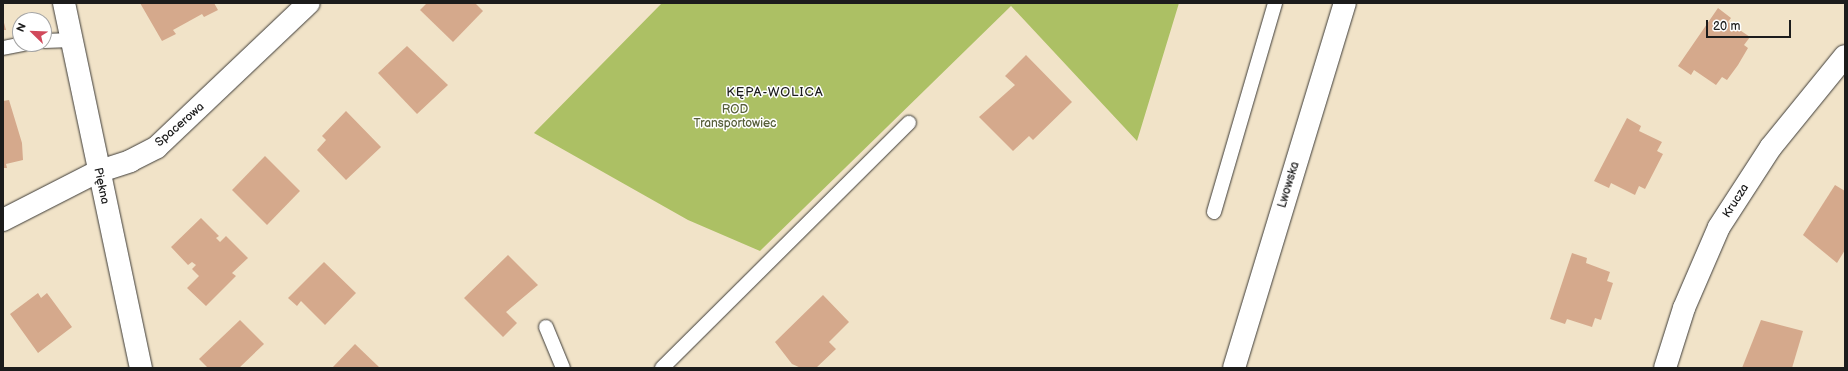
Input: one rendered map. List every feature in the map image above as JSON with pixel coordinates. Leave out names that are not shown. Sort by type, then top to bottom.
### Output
[{"type":"street","name":"Piękna","points":[[64,3],[98,172],[141,368]]},
{"type":"street","name":"Spacerowa","points":[[3,220],[98,172],[130,161],[157,147],[309,3]]},
{"type":"street","name":"Lwowska","points":[[1234,368],[1345,3]]},
{"type":"street","name":"Krucza","points":[[1664,368],[1684,308],[1720,227],[1771,147],[1845,56]]},
{"type":"lane","points":[[1214,212],[1276,3]]},
{"type":"lane","points":[[52,41],[72,40]]},
{"type":"lane","points":[[662,368],[908,123]]},
{"type":"lane","points":[[546,327],[563,368]]},
{"type":"green space","name":"ROD Transportowiec","points":[[662,3],[1179,3],[1137,141],[1011,6],[760,251],[688,220],[534,133]]},
{"type":"building","points":[[140,3],[214,3],[218,10],[204,17],[202,14],[173,30],[176,34],[162,41]]},
{"type":"building","points":[[427,3],[475,3],[483,11],[453,42],[420,10]]},
{"type":"building","points":[[1718,8],[1731,18],[1728,22],[1750,37],[1744,45],[1748,48],[1738,65],[1727,80],[1722,77],[1716,85],[1694,70],[1691,75],[1678,66]]},
{"type":"building","points":[[3,19],[6,30],[3,30]]},
{"type":"building","points":[[407,46],[448,85],[417,114],[378,73]]},
{"type":"building","points":[[1026,55],[1072,102],[1033,140],[1029,136],[1013,151],[979,117],[1015,85],[1005,76]]},
{"type":"building","points":[[9,100],[22,143],[23,160],[6,164],[7,168],[3,168],[3,101]]},
{"type":"building","points":[[346,111],[381,147],[346,180],[317,150],[326,140],[322,136]]},
{"type":"building","points":[[1627,118],[1641,126],[1639,131],[1662,142],[1657,151],[1663,154],[1645,189],[1639,186],[1635,195],[1611,183],[1609,188],[1594,181]]},
{"type":"building","points":[[265,156],[300,191],[267,225],[232,190]]},
{"type":"building","points":[[1835,185],[1845,191],[1845,250],[1837,263],[1803,235]]},
{"type":"building","points":[[201,218],[219,236],[216,238],[220,242],[226,236],[248,258],[232,273],[236,276],[206,306],[187,288],[199,276],[192,269],[196,265],[192,262],[188,265],[171,247]]},
{"type":"building","points":[[1572,253],[1587,258],[1586,263],[1610,272],[1607,281],[1613,283],[1601,320],[1595,318],[1592,327],[1567,319],[1565,324],[1550,319]]},
{"type":"building","points":[[508,255],[538,285],[506,312],[517,323],[503,337],[464,298]]},
{"type":"building","points":[[324,262],[356,293],[325,325],[301,301],[297,306],[288,298]]},
{"type":"building","points":[[38,293],[41,298],[47,293],[72,327],[38,353],[10,314]]},
{"type":"building","points":[[823,295],[849,322],[829,342],[836,349],[816,368],[801,368],[792,364],[775,342]]},
{"type":"building","points":[[240,320],[264,344],[239,368],[208,368],[199,359]]},
{"type":"building","points":[[1761,320],[1803,331],[1792,368],[1742,368]]},
{"type":"building","points":[[355,344],[380,368],[332,368]]},
{"type":"district","name":"KĘPA-WOLICA","points":[[775,92]]}]
